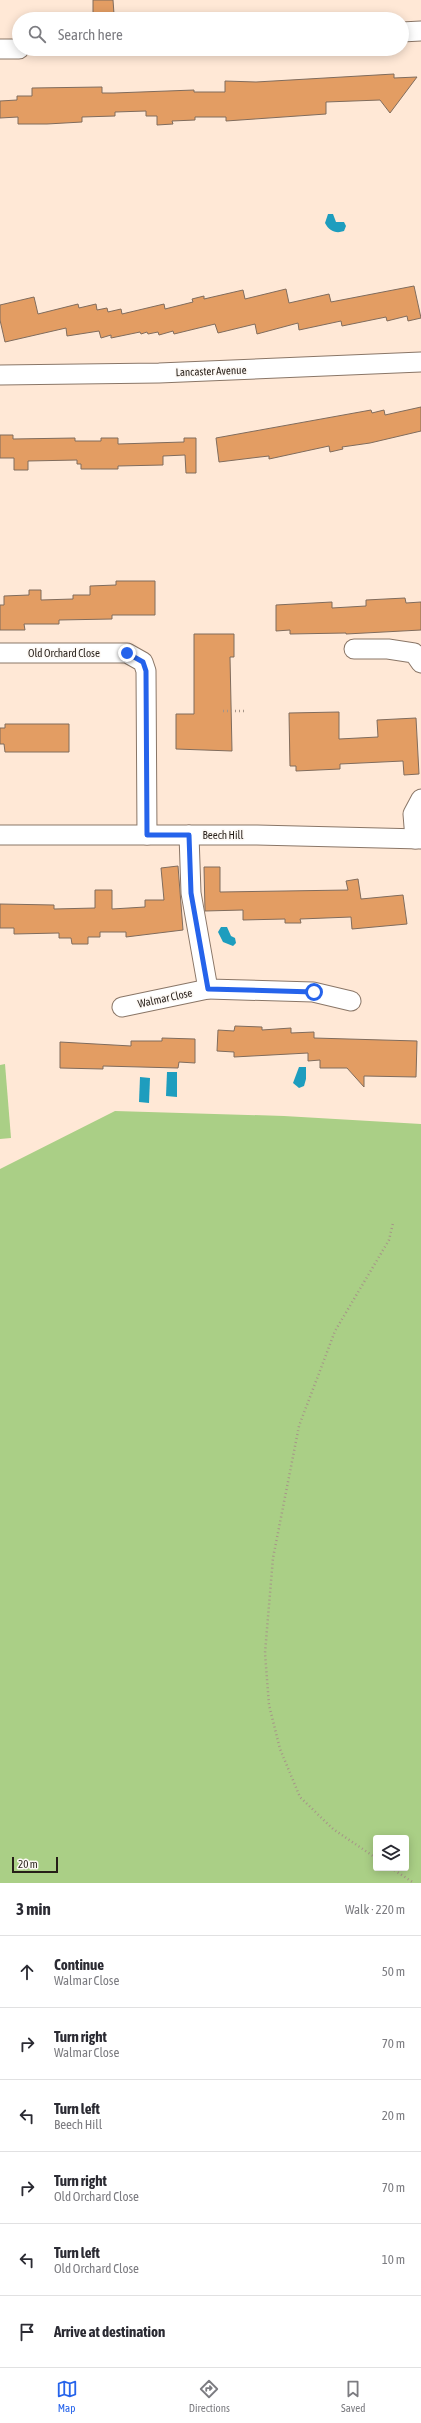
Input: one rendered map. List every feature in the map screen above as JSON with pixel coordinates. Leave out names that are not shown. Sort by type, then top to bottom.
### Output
[{"type":"street","points":[[409,32],[421,32]]},
{"type":"street","points":[[0,49],[12,49]]},
{"type":"street","name":"Lancaster Avenue","points":[[0,375],[159,373],[421,362]]},
{"type":"street","points":[[354,648],[388,649],[414,653],[421,663]]},
{"type":"street","name":"Old Orchard Close","points":[[0,653],[127,653],[143,662],[146,671],[147,835]]},
{"type":"street","points":[[418,839],[413,814],[421,799]]},
{"type":"street","name":"Beech Hill","points":[[0,835],[189,835],[418,839]]},
{"type":"street","name":"Walmar Close","points":[[189,835],[191,893],[208,989]]},
{"type":"street","name":"Walmar Close","points":[[122,1007],[208,989],[314,992],[351,1001]]},
{"type":"path","points":[[223,711],[247,711]]},
{"type":"path","points":[[373,1856],[333,1829],[300,1796],[280,1749],[269,1705],[266,1653],[273,1558],[299,1426],[335,1331],[389,1240],[393,1223]]},
{"type":"path","points":[[395,1871],[414,1883]]},
{"type":"green space","points":[[5,1064],[11,1138],[0,1139],[0,1065]]},
{"type":"green space","points":[[115,1111],[284,1116],[421,1124],[421,1883],[0,1883],[0,1169]]},
{"type":"water","points":[[328,214],[333,214],[336,222],[344,222],[346,226],[344,231],[336,232],[329,228],[325,223]]},
{"type":"water","points":[[221,927],[227,927],[231,936],[235,938],[236,943],[233,946],[223,942],[218,932]]},
{"type":"water","points":[[299,1067],[306,1067],[306,1079],[304,1086],[299,1088],[293,1083]]},
{"type":"water","points":[[167,1072],[177,1072],[177,1097],[166,1096]]},
{"type":"water","points":[[140,1077],[150,1078],[149,1103],[139,1102]]},
{"type":"building","points":[[93,0],[113,0],[114,12],[93,12]]},
{"type":"building","points":[[394,74],[394,78],[417,77],[390,113],[380,100],[326,102],[326,114],[226,121],[226,117],[195,117],[195,120],[172,121],[173,124],[157,125],[157,116],[146,116],[146,111],[115,112],[115,116],[82,117],[82,122],[47,124],[18,124],[18,117],[0,118],[0,101],[17,100],[17,96],[32,96],[32,88],[102,87],[102,93],[194,90],[194,92],[225,92],[225,81],[256,82]]},
{"type":"building","points":[[414,286],[421,318],[408,321],[407,316],[387,321],[386,317],[342,326],[341,321],[299,330],[298,323],[257,334],[255,324],[218,333],[215,324],[174,334],[173,331],[159,335],[158,332],[148,334],[147,332],[141,334],[140,332],[111,338],[111,335],[101,338],[99,331],[67,336],[66,328],[5,342],[0,320],[0,305],[34,297],[38,314],[78,304],[79,308],[96,304],[97,310],[107,308],[108,312],[121,309],[122,314],[164,304],[165,309],[193,302],[192,299],[204,296],[204,299],[243,290],[245,299],[286,289],[289,303],[329,294],[331,302]]},
{"type":"building","points":[[421,407],[421,431],[370,443],[342,447],[343,449],[330,452],[329,446],[269,459],[269,456],[219,462],[216,438],[371,410],[372,413],[384,410],[385,415]]},
{"type":"building","points":[[0,435],[13,435],[13,439],[75,438],[75,441],[101,441],[101,438],[118,438],[118,444],[184,442],[184,438],[196,438],[196,473],[186,473],[185,455],[163,456],[163,465],[118,466],[118,469],[81,469],[81,464],[77,464],[77,460],[28,461],[28,470],[14,470],[14,458],[0,458]]},
{"type":"building","points":[[116,581],[155,581],[155,615],[112,615],[112,619],[59,620],[59,624],[24,624],[25,630],[0,630],[0,605],[4,605],[4,596],[29,595],[29,590],[41,590],[41,600],[73,599],[73,595],[90,595],[90,586],[116,585]]},
{"type":"building","points":[[405,598],[406,603],[421,602],[421,630],[346,634],[290,634],[290,630],[276,631],[276,605],[332,602],[332,608],[366,606],[366,600]]},
{"type":"building","points":[[194,634],[234,634],[234,657],[230,657],[232,751],[176,749],[176,714],[194,714]]},
{"type":"building","points":[[339,712],[339,739],[378,737],[377,720],[416,718],[419,774],[404,775],[403,761],[340,764],[340,769],[296,771],[296,766],[290,766],[289,713]]},
{"type":"building","points":[[5,724],[69,724],[69,752],[5,752],[4,744],[0,744],[0,728],[5,728]]},
{"type":"building","points":[[178,866],[183,930],[126,937],[126,932],[100,932],[100,937],[88,937],[88,944],[72,944],[71,938],[59,938],[59,933],[14,934],[14,928],[0,928],[0,904],[54,905],[54,909],[95,908],[95,890],[112,890],[112,909],[145,907],[145,900],[164,900],[161,868]]},
{"type":"building","points":[[204,867],[220,867],[220,892],[348,890],[346,881],[358,879],[361,899],[403,895],[407,924],[352,929],[351,917],[300,919],[301,923],[285,923],[285,919],[243,920],[243,910],[205,911]]},
{"type":"building","points":[[235,1026],[262,1027],[262,1030],[291,1028],[291,1033],[314,1032],[314,1038],[417,1041],[416,1077],[364,1076],[364,1087],[347,1068],[320,1068],[320,1060],[308,1061],[308,1053],[234,1057],[234,1052],[217,1051],[218,1030],[234,1031]]},
{"type":"building","points":[[162,1038],[195,1039],[195,1063],[179,1062],[178,1068],[103,1066],[103,1069],[60,1068],[60,1042],[131,1046],[131,1041],[162,1041]]},
{"type":"route","points":[[127,653],[135,656],[143,662],[146,671],[148,765],[147,835],[189,835],[191,893],[195,925],[208,989],[256,989],[314,992]]}]
